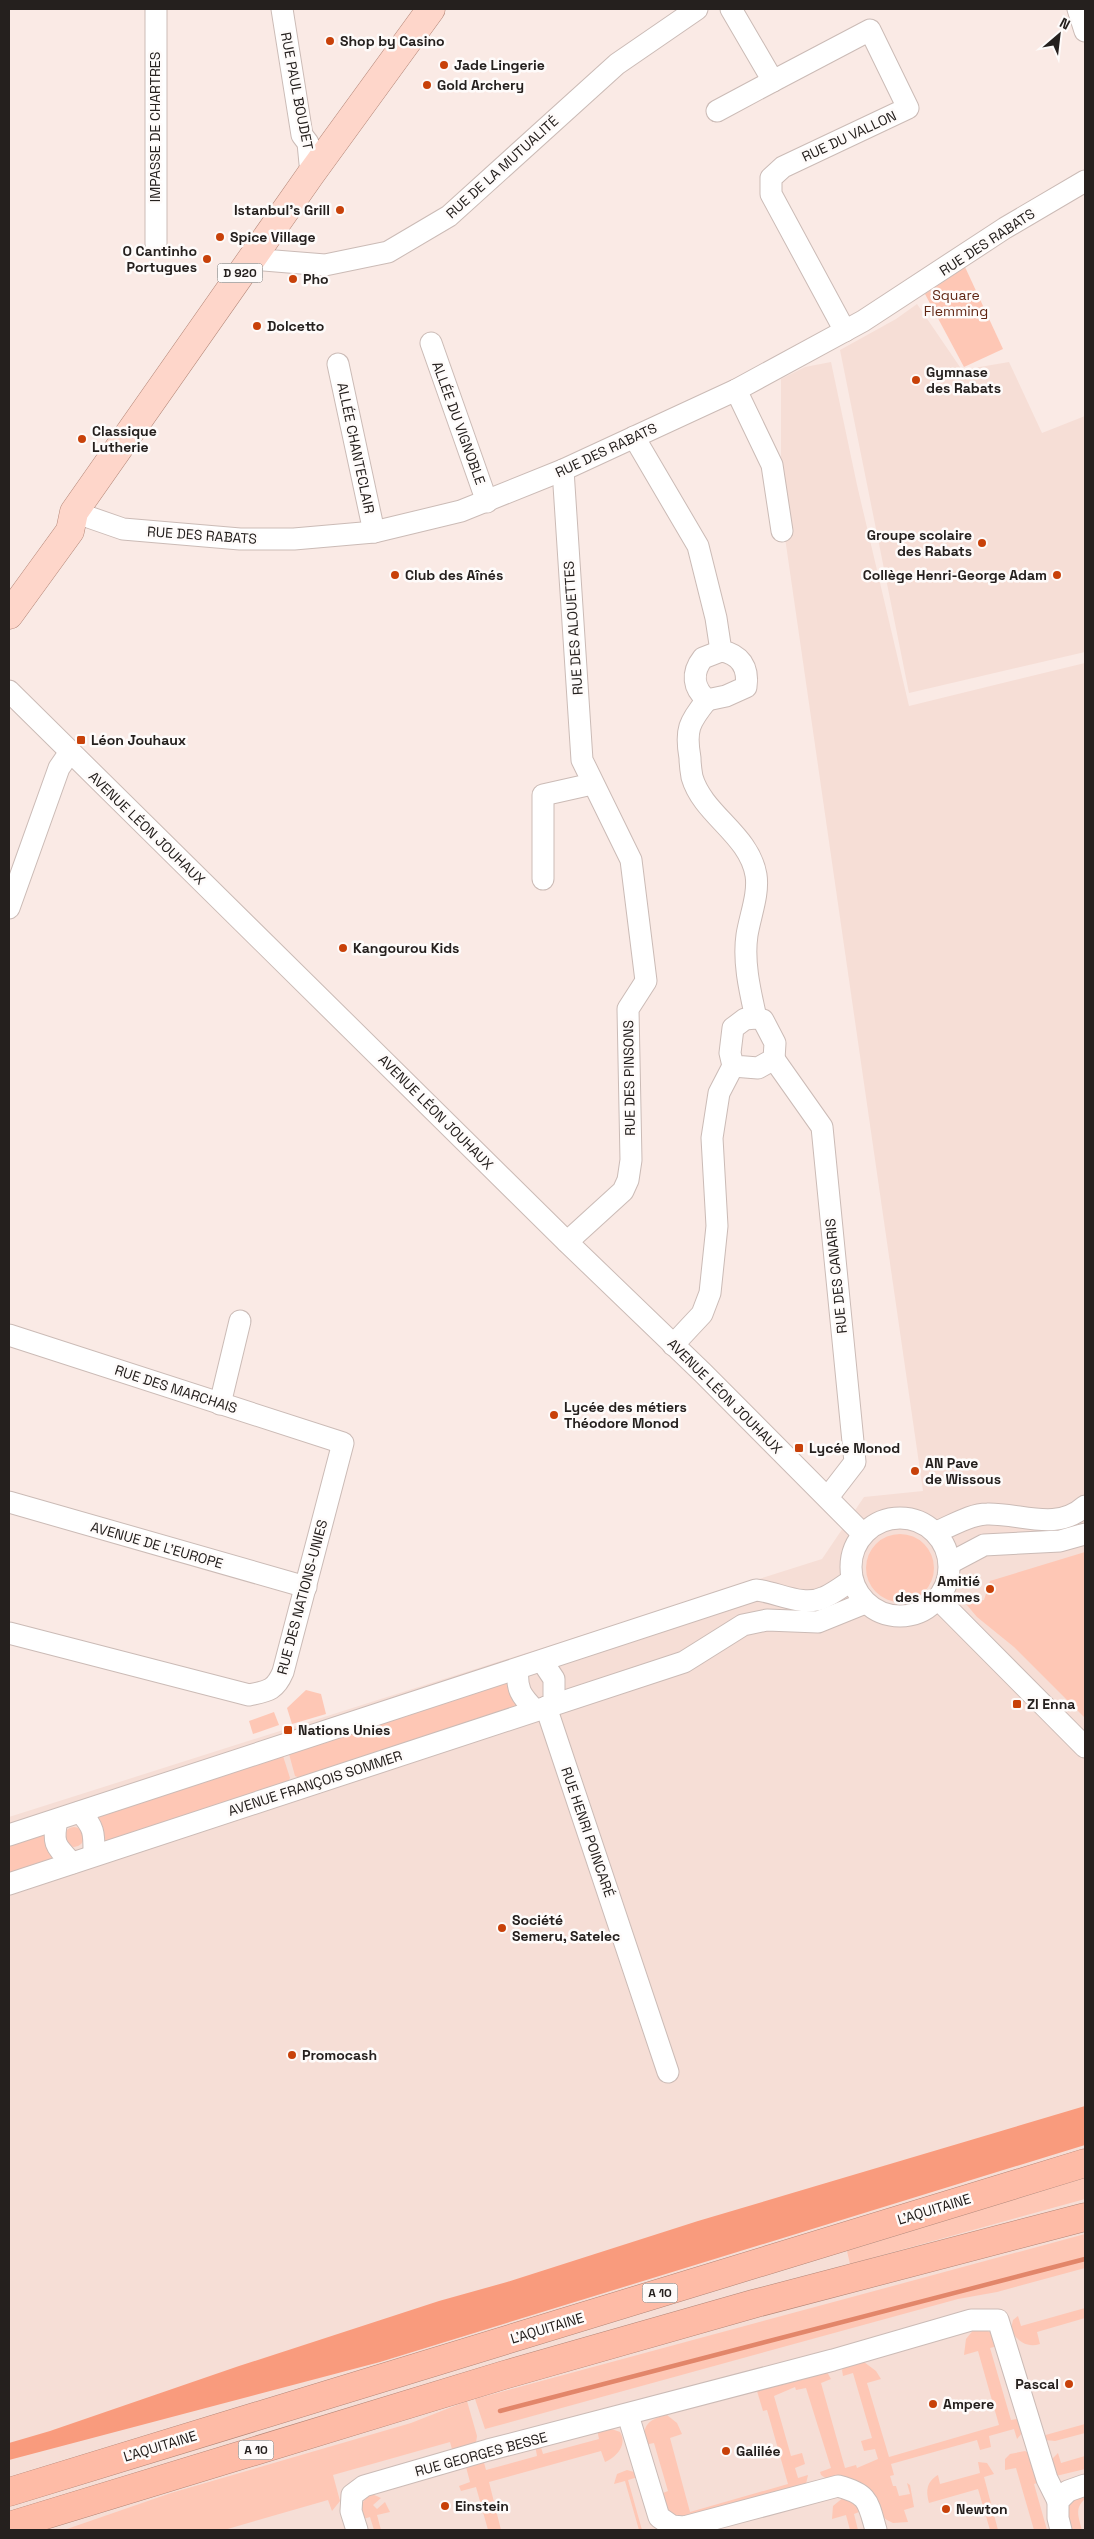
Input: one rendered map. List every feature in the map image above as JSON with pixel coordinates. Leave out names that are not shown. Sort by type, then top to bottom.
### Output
[{"type":"highway","name":"L'AQUITAINE","points":[[9,2492],[1085,2163]]},
{"type":"highway","name":"A 10","points":[[9,2526],[523,2369],[753,2304],[1085,2217]]},
{"type":"main road","name":"D 920","points":[[9,615],[70,531],[74,512],[250,259],[431,9]]},
{"type":"main road","name":"D 920","points":[[9,582],[56,521],[74,512]]},
{"type":"street","name":"IMPASSE DE CHARTRES","points":[[156,9],[156,244]]},
{"type":"street","name":"RUE PAUL BOUDET","points":[[282,9],[302,135],[308,143],[310,174]]},
{"type":"street","name":"RUE DE LA MUTUALITÉ","points":[[250,259],[324,266],[388,252],[448,216],[617,64],[697,9]]},
{"type":"street","points":[[731,9],[772,81]]},
{"type":"street","points":[[1078,9],[1085,31]]},
{"type":"street","name":"RUE DU VALLON","points":[[717,111],[870,30],[908,108],[783,167],[771,178],[771,194],[845,331]]},
{"type":"street","name":"RUE DES RABATS","points":[[74,512],[123,529],[240,539],[294,539],[374,532],[461,511],[563,470],[736,390],[903,297],[1005,228],[1085,181]]},
{"type":"street","name":"ALLÉE DU VIGNOBLE","points":[[431,343],[487,502]]},
{"type":"street","name":"ALLÉE CHANTECLAIR","points":[[338,364],[374,532]]},
{"type":"street","points":[[736,390],[772,465],[782,531]]},
{"type":"street","points":[[634,436],[698,546],[716,618],[721,651]]},
{"type":"street","name":"RUE DES ALOUETTES","points":[[563,470],[582,760],[592,784]]},
{"type":"street","points":[[707,700],[700,694],[695,683],[695,674],[703,658],[721,651],[737,656],[744,663],[748,677],[746,686],[726,696],[707,700],[691,719],[687,739],[693,779],[709,806],[747,849],[756,875],[755,893],[746,937],[748,979],[756,1018]]},
{"type":"street","name":"AVENUE LÉON JOUHAUX","points":[[9,691],[828,1497],[863,1534]]},
{"type":"street","points":[[9,908],[59,768],[70,752]]},
{"type":"street","points":[[543,879],[543,794],[592,784]]},
{"type":"street","name":"RUE DES PINSONS","points":[[567,1242],[622,1191],[628,1180],[631,1160],[628,1009],[646,981],[631,860],[592,784]]},
{"type":"street","points":[[673,1345],[702,1314],[710,1293],[717,1226],[712,1138],[719,1094],[733,1066],[730,1053],[732,1028],[744,1019],[756,1018],[763,1020],[775,1043],[774,1059],[758,1068],[733,1066]]},
{"type":"street","name":"RUE DES CANARIS","points":[[774,1059],[822,1127],[855,1462],[828,1497]]},
{"type":"street","points":[[220,1404],[240,1321]]},
{"type":"street","name":"RUE DES MARCHAIS","points":[[9,1335],[344,1443]]},
{"type":"street","name":"RUE DES NATIONS-UNIES","points":[[9,1633],[249,1695],[269,1690],[278,1683],[306,1587],[344,1443]]},
{"type":"street","name":"AVENUE DE L'EUROPE","points":[[9,1502],[306,1587]]},
{"type":"street","points":[[936,1532],[966,1519],[987,1514],[1054,1521],[1085,1506]]},
{"type":"street","points":[[890,1518],[906,1518],[921,1522],[936,1532],[946,1546],[950,1563],[949,1576],[938,1599],[926,1610],[903,1616],[879,1612],[865,1603],[852,1580],[850,1564],[854,1548],[863,1534],[875,1524],[890,1518]]},
{"type":"street","points":[[950,1563],[984,1545],[1060,1541],[1085,1534]]},
{"type":"street","points":[[9,1836],[756,1590],[772,1591],[809,1601],[824,1598],[852,1580]]},
{"type":"street","points":[[938,1599],[1085,1747]]},
{"type":"street","name":"AVENUE FRANÇOIS SOMMER","points":[[94,1856],[545,1706],[684,1662],[743,1625],[767,1620],[818,1622],[865,1603]]},
{"type":"street","points":[[518,1669],[517,1682],[520,1694],[545,1706],[554,1679],[542,1661]]},
{"type":"street","name":"RUE HENRI POINCARÉ","points":[[545,1706],[668,2072]]},
{"type":"street","points":[[9,1884],[94,1856],[94,1834],[91,1824],[80,1812]]},
{"type":"street","points":[[57,1820],[53,1837],[55,1845],[72,1863]]},
{"type":"street","name":"RUE GEORGES BESSE","points":[[354,2520],[352,2495],[364,2486],[488,2450],[628,2415],[971,2320],[998,2320],[1047,2479],[1058,2501]]},
{"type":"street","points":[[628,2415],[659,2516],[672,2526],[684,2527],[715,2520],[838,2486],[856,2490],[866,2498],[876,2530]]},
{"type":"street","points":[[1061,2530],[1058,2501],[1068,2491],[1085,2485]]},
{"type":"shaded area","name":"Groupe scolaire des Rabats","points":[[917,304],[962,370],[1009,362],[1042,433],[1085,416],[1085,652],[909,693],[840,350],[896,319]]},
{"type":"shaded area","points":[[831,362],[857,485],[909,706],[1085,663],[1085,2530],[9,2530],[9,1817],[822,1559],[864,1497],[923,1491],[781,510],[781,379],[805,367]]},
{"type":"shaded area","points":[[1085,2106],[1085,2145],[380,2362],[9,2460],[9,2443],[50,2431],[239,2366],[439,2301],[507,2282],[698,2221]]},
{"type":"green space","name":"Square Flemming","points":[[965,267],[1003,349],[964,367],[925,294]]},
{"type":"green space","points":[[900,1534],[913,1537],[924,1544],[931,1555],[934,1568],[931,1581],[924,1592],[913,1599],[900,1602],[887,1599],[876,1592],[869,1581],[866,1568],[869,1555],[876,1544],[887,1537]]},
{"type":"green space","points":[[1085,1552],[1085,1718],[1014,1647],[977,1617],[966,1604],[984,1600],[990,1581]]},
{"type":"green space","points":[[510,1677],[520,1706],[300,1778],[295,1776],[289,1754]]},
{"type":"green space","points":[[306,1690],[321,1694],[326,1714],[292,1724],[287,1708]]},
{"type":"green space","points":[[274,1712],[279,1725],[253,1734],[249,1721]]},
{"type":"green space","points":[[283,1756],[290,1778],[288,1782],[101,1843],[94,1817]]},
{"type":"green space","points":[[74,1827],[81,1830],[84,1837],[81,1844],[74,1847],[67,1844],[64,1837],[67,1830]]},
{"type":"green space","points":[[47,1829],[57,1859],[9,1874],[9,1841]]},
{"type":"green space","points":[[1085,2178],[1085,2199],[850,2264],[847,2251]]},
{"type":"green space","points":[[1085,2234],[1085,2268],[997,2292],[958,2299],[485,2429],[475,2399]]},
{"type":"green space","points":[[1085,2308],[1085,2318],[1037,2332],[1040,2344],[1031,2345],[1019,2341],[1011,2329],[1013,2320],[1018,2316],[1021,2326]]},
{"type":"green space","points":[[975,2328],[991,2333],[1001,2345],[990,2348],[1011,2420],[1022,2418],[1023,2432],[1017,2439],[1014,2429],[989,2436],[991,2447],[980,2450],[977,2440],[891,2464],[894,2475],[890,2476],[899,2496],[910,2494],[907,2483],[910,2485],[914,2507],[904,2510],[908,2522],[893,2523],[887,2520],[821,2475],[820,2472],[831,2468],[806,2388],[796,2390],[795,2387],[774,2396],[791,2456],[802,2453],[805,2464],[795,2468],[798,2478],[808,2475],[806,2484],[693,2519],[671,2516],[658,2495],[668,2491],[654,2443],[644,2445],[644,2433],[645,2428],[651,2421],[667,2415],[677,2423],[682,2434],[670,2438],[690,2512],[788,2484],[767,2410],[763,2411],[757,2391],[747,2394],[748,2391],[827,2372],[831,2379],[821,2383],[845,2468],[856,2465],[857,2468],[878,2459],[875,2449],[864,2451],[861,2441],[872,2438],[853,2373],[843,2376],[842,2370],[846,2365],[864,2362],[876,2371],[881,2379],[867,2383],[889,2457],[999,2425],[978,2351],[964,2355],[966,2339]]},
{"type":"green space","points":[[467,2401],[477,2436],[476,2443],[453,2453],[450,2442],[333,2475],[340,2501],[332,2511],[328,2500],[224,2530],[64,2530],[171,2493],[411,2423]]},
{"type":"green space","points":[[1085,2424],[1085,2433],[1055,2441],[1045,2440],[1042,2436]]},
{"type":"green space","points":[[609,2428],[620,2432],[623,2441],[617,2454],[605,2462],[601,2451],[489,2482],[501,2530],[488,2530],[476,2487],[461,2491],[459,2486],[470,2482],[466,2467],[483,2459],[486,2470],[537,2456],[535,2445],[540,2444],[543,2454],[599,2439],[597,2429]]},
{"type":"green space","points":[[1025,2451],[1030,2454],[1040,2482],[1034,2484],[1047,2530],[1034,2530],[1016,2468],[1005,2470],[1005,2459],[1010,2454]]},
{"type":"green space","points":[[1058,2453],[1061,2463],[1085,2456],[1085,2469],[1056,2476],[1051,2460]]},
{"type":"green space","points":[[978,2462],[987,2463],[994,2474],[984,2477],[998,2530],[990,2530],[978,2489],[929,2503],[928,2487],[934,2478],[938,2475],[940,2484],[980,2473]]},
{"type":"green space","points":[[627,2470],[634,2472],[638,2477],[628,2480],[642,2530],[639,2530],[625,2481],[614,2484],[617,2474]]},
{"type":"green space","points":[[1085,2490],[1085,2499],[1078,2510],[1082,2530],[1069,2530],[1068,2502]]},
{"type":"green space","points":[[370,2493],[381,2498],[373,2505],[377,2509],[385,2502],[390,2512],[377,2515],[381,2530],[374,2530],[370,2517],[360,2520],[360,2506]]},
{"type":"green space","points":[[844,2497],[864,2510],[854,2514],[858,2530],[850,2530],[846,2515],[832,2519],[833,2506]]},
{"type":"waterway","points":[[500,2411],[1085,2259]]},
{"type":"place","name":"Shop by Casino","points":[[330,41]]},
{"type":"place","name":"Jade Lingerie","points":[[444,65]]},
{"type":"place","name":"Gold Archery","points":[[427,85]]},
{"type":"place","name":"Istanbul's Grill","points":[[340,210]]},
{"type":"place","name":"Spice Village","points":[[220,237]]},
{"type":"place","name":"O Cantinho Portugues","points":[[207,259]]},
{"type":"place","name":"Pho","points":[[293,279]]},
{"type":"place","name":"Dolcetto","points":[[257,326]]},
{"type":"place","name":"Gymnase des Rabats","points":[[916,380]]},
{"type":"place","name":"Classique Lutherie","points":[[82,439]]},
{"type":"place","name":"Groupe scolaire des Rabats","points":[[982,543]]},
{"type":"place","name":"Club des Aînés","points":[[395,575]]},
{"type":"place","name":"Collège Henri-George Adam","points":[[1057,575]]},
{"type":"place","name":"Léon Jouhaux","points":[[81,740]]},
{"type":"place","name":"Kangourou Kids","points":[[343,948]]},
{"type":"place","name":"Lycée des métiers Théodore Monod","points":[[554,1415]]},
{"type":"place","name":"Lycée Monod","points":[[799,1448]]},
{"type":"place","name":"AN Pave de Wissous","points":[[915,1471]]},
{"type":"place","name":"Amitié des Hommes","points":[[990,1589]]},
{"type":"place","name":"ZI Enna","points":[[1017,1704]]},
{"type":"place","name":"Nations Unies","points":[[288,1730]]},
{"type":"place","name":"Société Semeru, Satelec","points":[[502,1928]]},
{"type":"place","name":"Promocash","points":[[292,2055]]},
{"type":"place","name":"Pascal","points":[[1069,2384]]},
{"type":"place","name":"Ampere","points":[[933,2404]]},
{"type":"place","name":"Galilée","points":[[726,2451]]},
{"type":"place","name":"Einstein","points":[[445,2506]]},
{"type":"place","name":"Newton","points":[[946,2509]]}]
